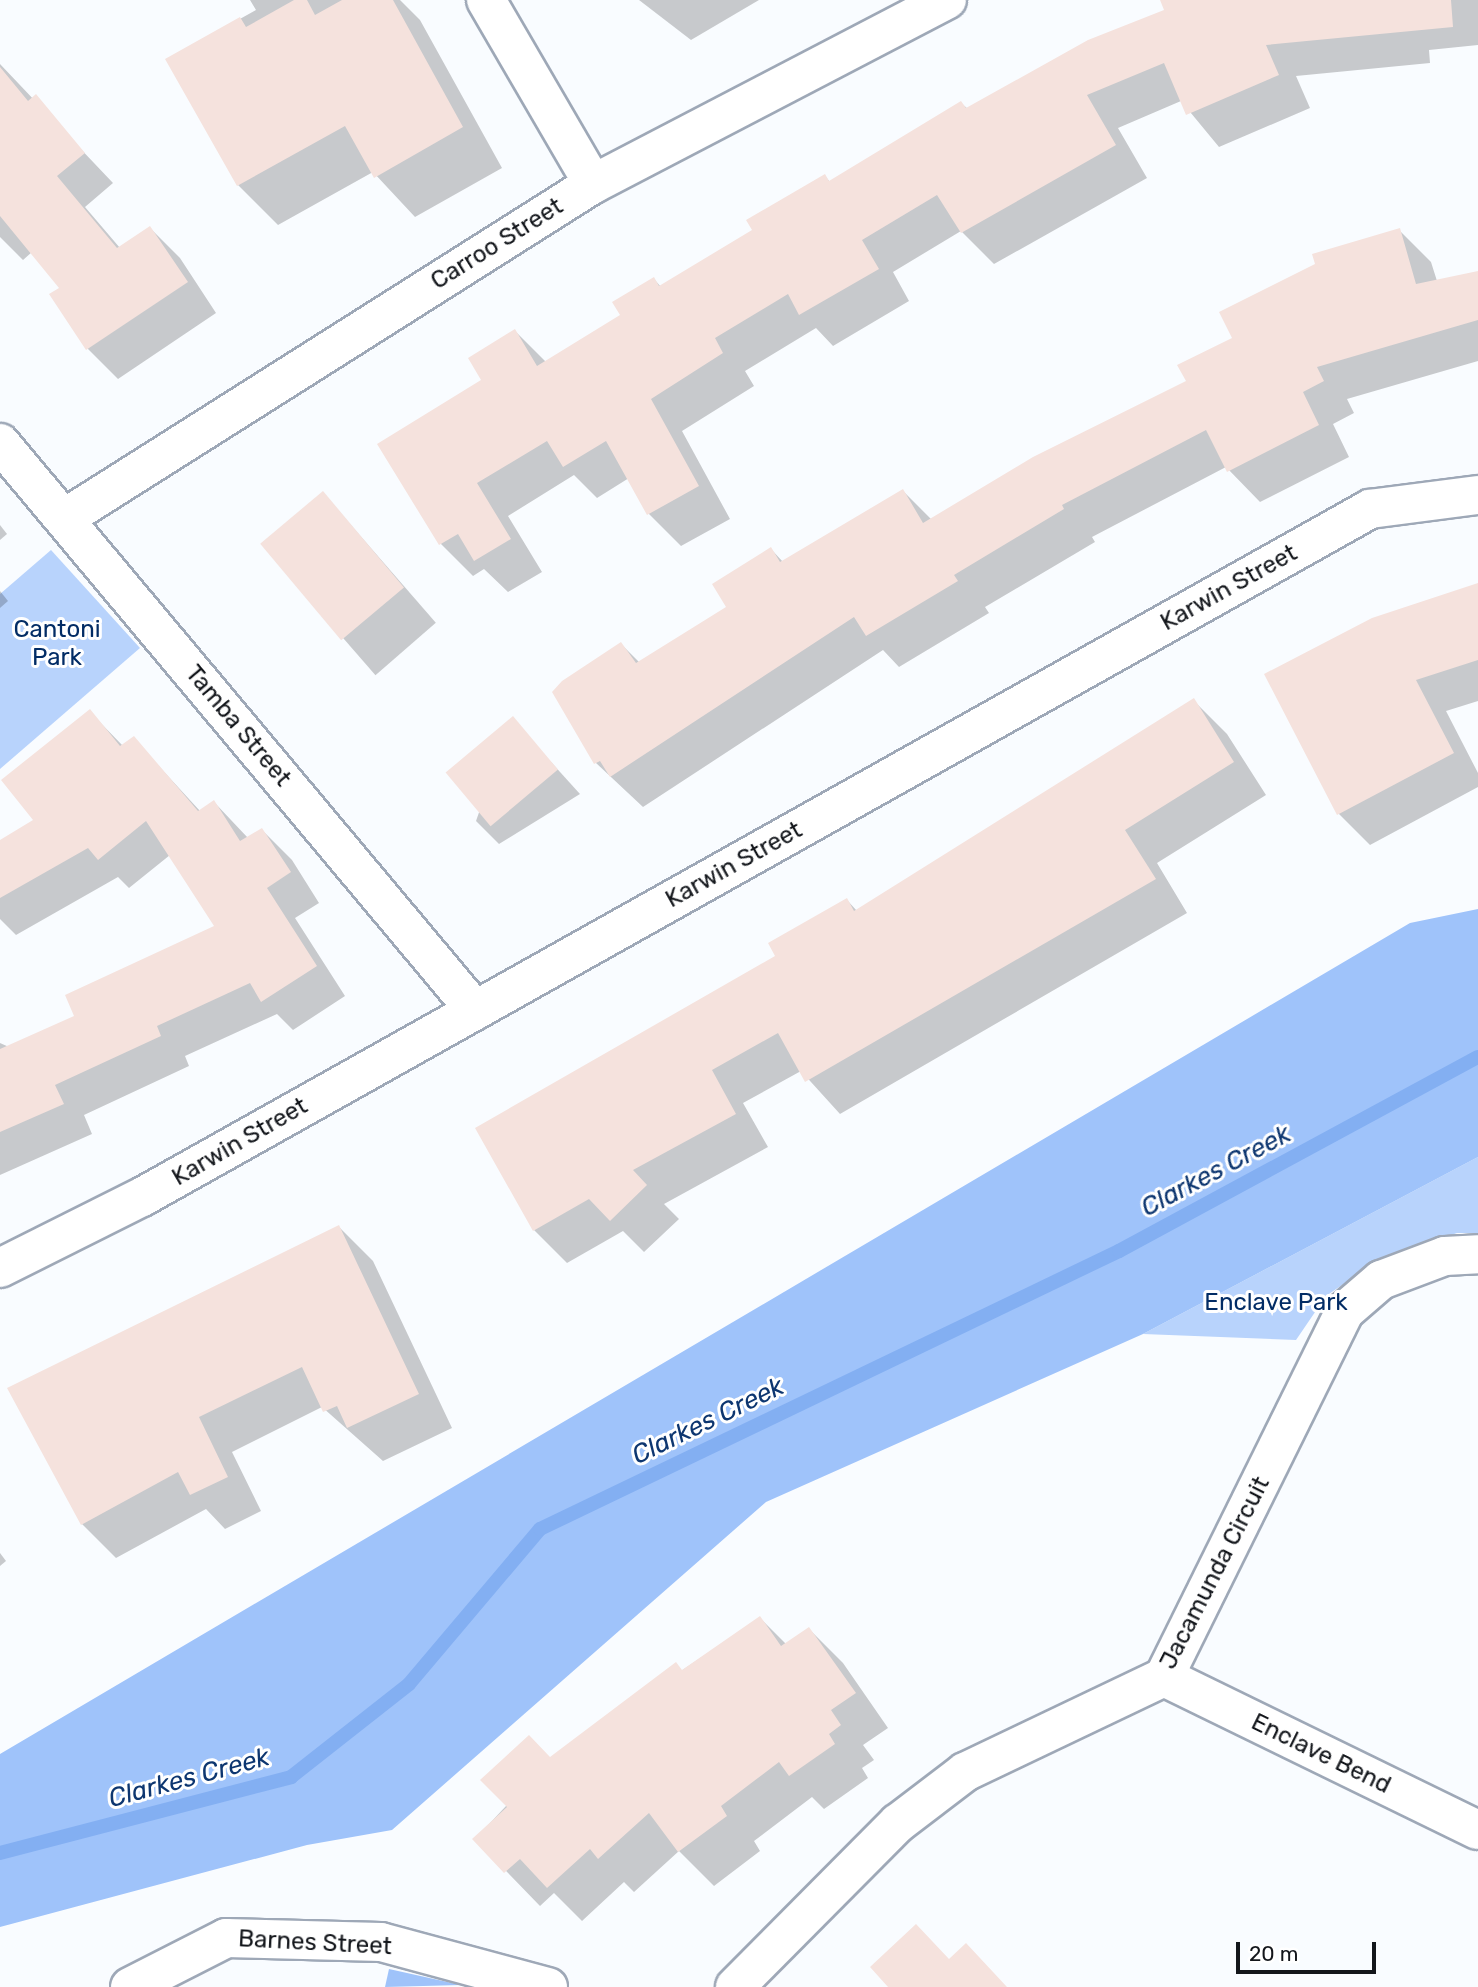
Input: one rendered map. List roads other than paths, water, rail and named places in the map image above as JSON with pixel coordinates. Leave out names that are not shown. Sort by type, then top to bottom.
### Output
[{"type":"street","points":[[486,0],[593,184]]},
{"type":"street","name":"Carroo Street","points":[[65,518],[593,184],[947,0]]},
{"type":"street","name":"Tamba Street","points":[[0,443],[475,1010]]},
{"type":"street","name":"Karwin Street","points":[[0,1268],[142,1198],[1370,509],[1478,495]]},
{"type":"street","name":"Jacamunda Circuit","points":[[735,1987],[889,1832],[965,1772],[1164,1677],[1345,1311],[1381,1280],[1445,1256],[1478,1254]]},
{"type":"street","name":"Enclave Bend","points":[[1164,1677],[1478,1830]]},
{"type":"street","name":"Barnes Street","points":[[130,1987],[226,1938],[381,1942],[548,1987]]},
{"type":"waterway","name":"Clarkes Creek","points":[[0,1853],[291,1777],[409,1684],[540,1529],[1119,1251],[1478,1057]]},
{"type":"park label","name":"Cantoni Park","points":[[57,644]]},
{"type":"park label","name":"Enclave Park","points":[[1276,1303]]}]
